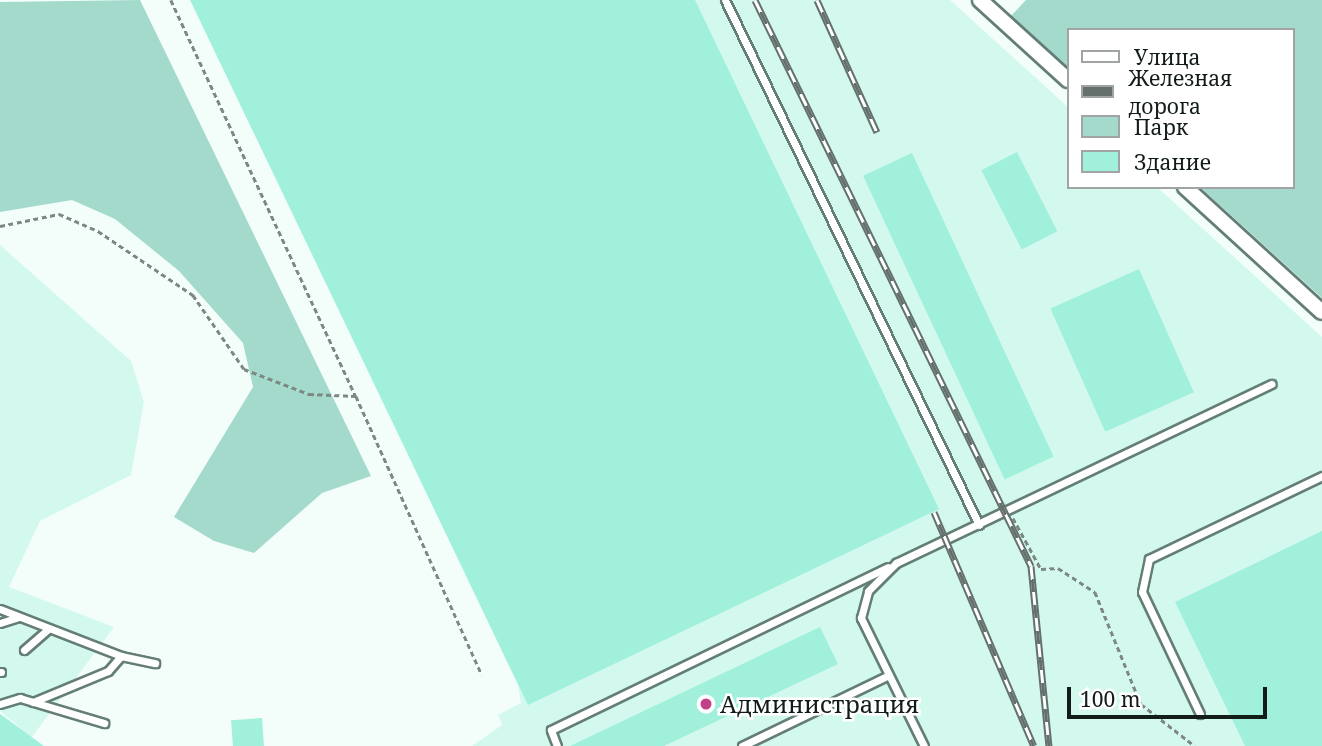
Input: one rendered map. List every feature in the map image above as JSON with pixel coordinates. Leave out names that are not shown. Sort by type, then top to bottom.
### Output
[{"type":"street","points":[[990,3],[1066,78]]},
{"type":"street","points":[[1187,189],[1322,312]]},
{"type":"lane","points":[[725,0],[979,525]]},
{"type":"lane","points":[[557,746],[551,730],[1270,384]]},
{"type":"lane","points":[[1200,714],[1142,592],[1149,559],[1322,476]]},
{"type":"lane","points":[[896,564],[868,591],[861,618],[924,746]]},
{"type":"lane","points":[[0,609],[121,656],[155,663]]},
{"type":"lane","points":[[0,623],[20,617]]},
{"type":"lane","points":[[24,650],[50,628]]},
{"type":"lane","points":[[0,704],[33,702],[108,671],[121,656]]},
{"type":"lane","points":[[742,746],[889,675]]},
{"type":"lane","points":[[33,702],[104,723]]},
{"type":"path","points":[[171,0],[356,396],[482,675]]},
{"type":"path","points":[[0,226],[59,214],[97,231],[193,295],[244,369],[309,394],[356,396]]},
{"type":"path","points":[[1010,510],[1041,569],[1058,568],[1095,592],[1141,704],[1195,746]]},
{"type":"shaded area","points":[[192,0],[950,0],[1066,105],[1066,189],[1159,189],[1322,337],[1322,746],[472,746],[502,725],[498,715],[521,703],[518,685]]},
{"type":"shaded area","points":[[0,245],[131,361],[144,402],[131,475],[40,521],[9,587],[114,627],[32,737],[0,746],[0,714],[24,731],[0,711]]},
{"type":"green space","points":[[140,0],[371,476],[322,493],[254,553],[214,541],[174,517],[253,387],[243,343],[179,271],[115,219],[72,200],[0,212],[0,2]]},
{"type":"green space","points":[[1026,0],[1322,0],[1322,298],[1202,189],[1294,189],[1294,28],[1066,28],[1066,66],[1011,16]]},
{"type":"building","points":[[190,0],[695,0],[939,509],[528,705]]},
{"type":"building","points":[[1017,152],[1057,231],[1022,249],[981,170]]},
{"type":"building","points":[[912,153],[1054,457],[1005,479],[863,176]]},
{"type":"building","points":[[1139,269],[1194,392],[1105,432],[1050,308]]},
{"type":"building","points":[[1322,531],[1322,746],[1245,746],[1175,602]]},
{"type":"building","name":"Администрация","points":[[820,627],[838,664],[664,746],[570,746]]},
{"type":"building","points":[[0,714],[44,746],[0,746]]},
{"type":"building","points":[[262,718],[264,746],[233,746],[231,720]]},
{"type":"railway","points":[[755,0],[1031,566],[1049,746]]},
{"type":"railway","points":[[817,0],[877,132]]},
{"type":"railway","points":[[934,512],[1034,746]]},
{"type":"place","name":"Администрация","points":[[706,704]]}]
